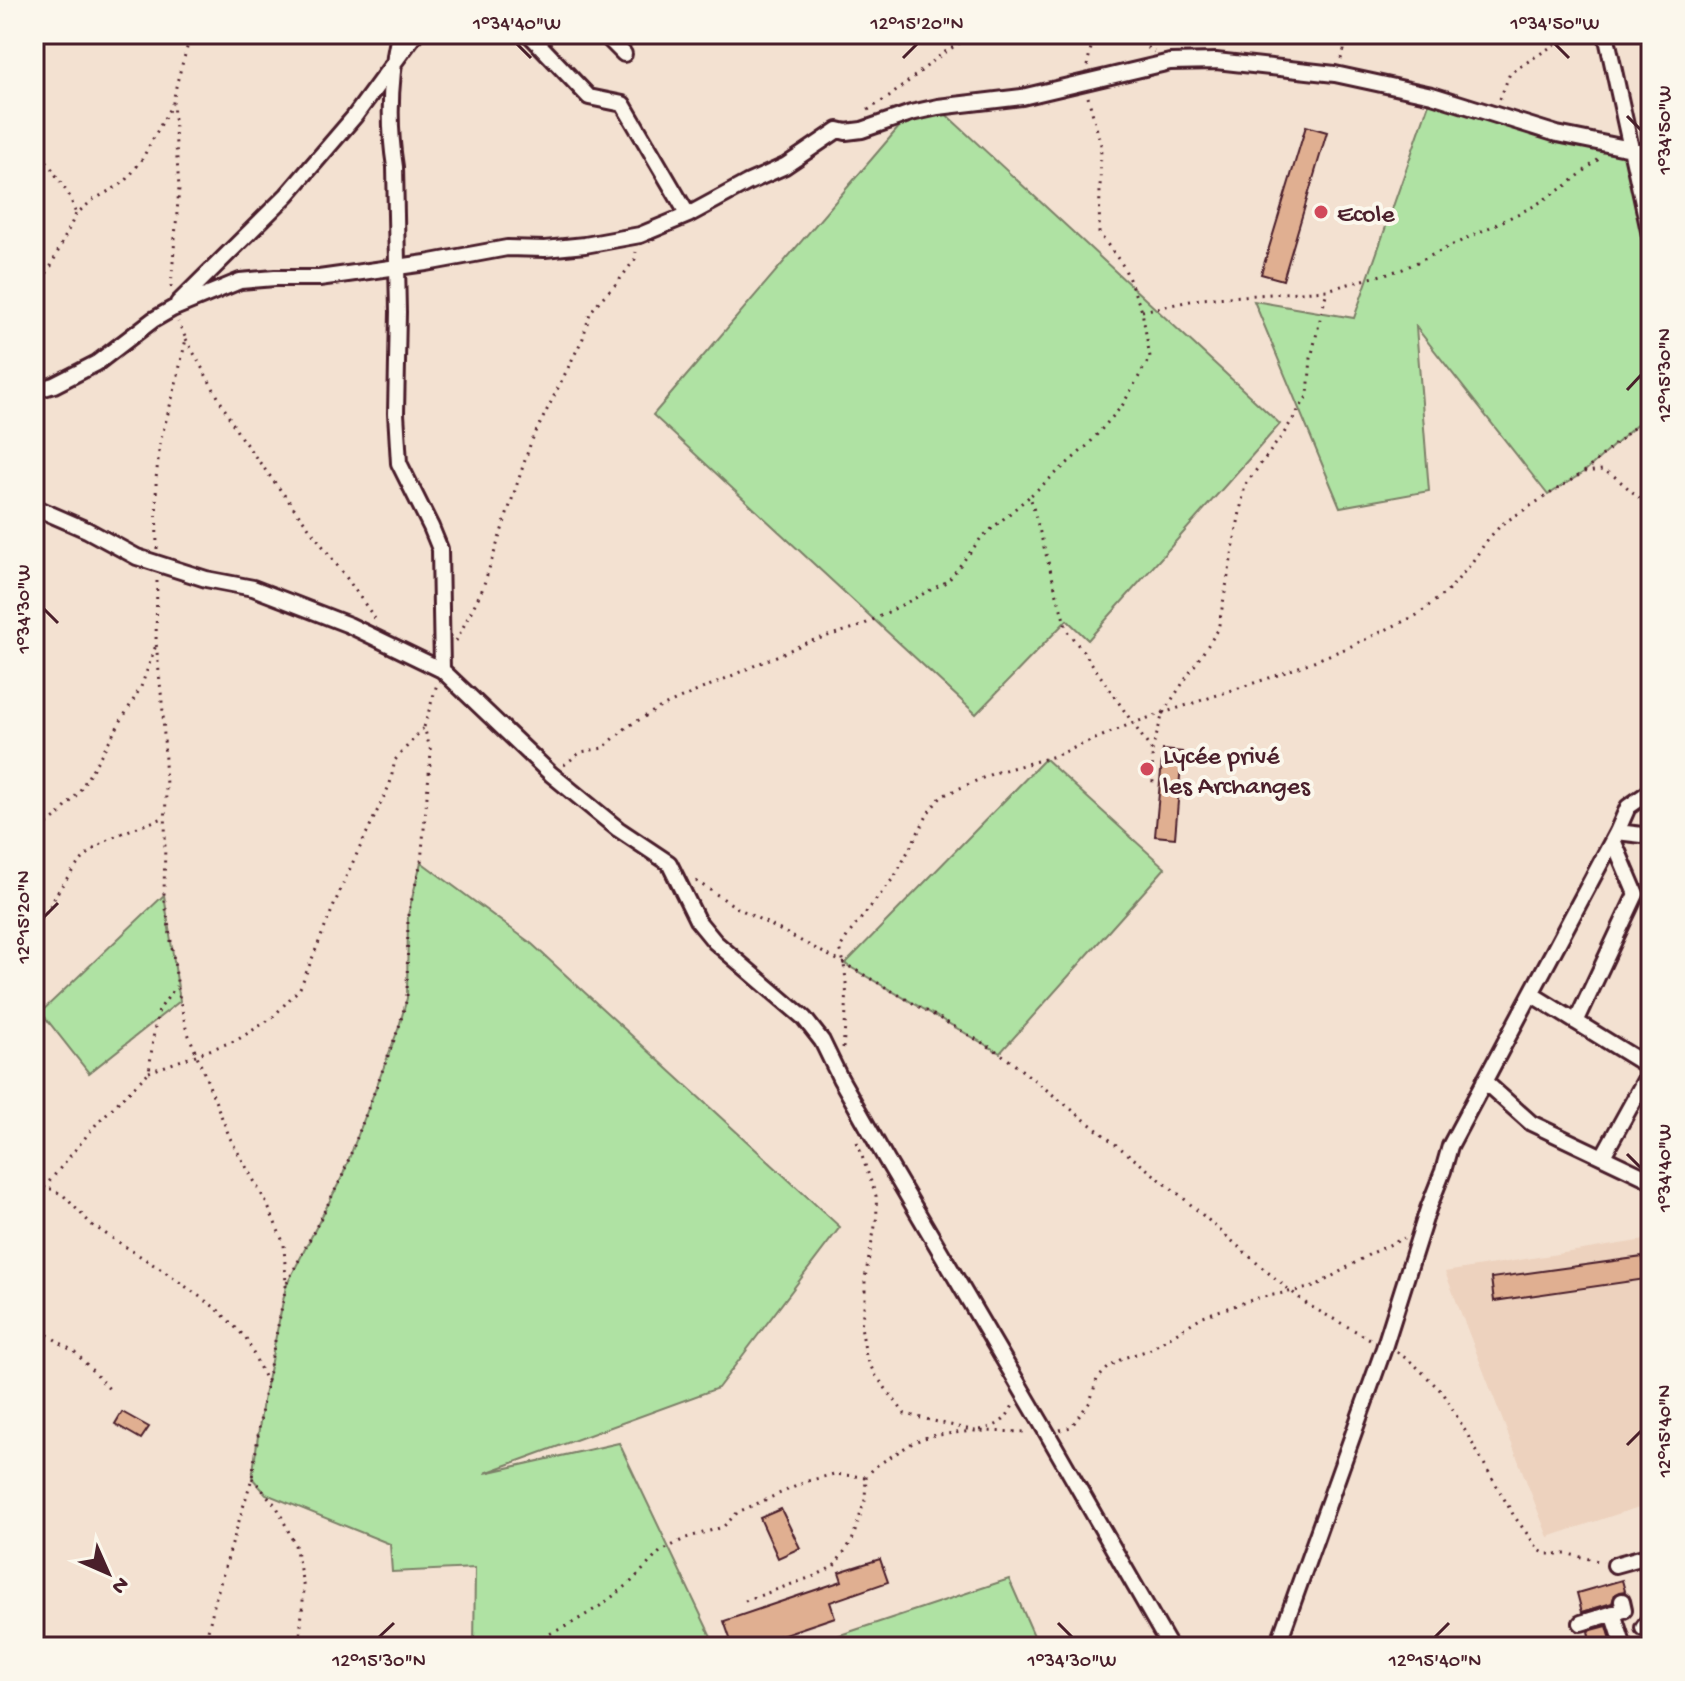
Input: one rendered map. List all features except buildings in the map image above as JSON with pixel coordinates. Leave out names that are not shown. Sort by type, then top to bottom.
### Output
[{"type":"street","points":[[399,34],[392,68],[398,267],[396,413],[399,463],[440,549],[442,670]]},
{"type":"street","points":[[172,309],[287,195],[354,117],[415,34]]},
{"type":"street","points":[[529,34],[589,97],[623,104],[688,215]]},
{"type":"street","points":[[604,34],[624,54]]},
{"type":"street","points":[[1606,34],[1651,240]]},
{"type":"street","points":[[34,391],[54,385],[97,363],[172,309],[240,281],[319,278],[507,248],[545,249],[640,235],[688,215],[785,166],[838,130],[853,132],[938,107],[1022,97],[1170,62],[1216,61],[1335,74],[1432,95],[1557,134],[1651,153]]},
{"type":"street","points":[[34,507],[157,565],[253,588],[349,625],[442,670],[551,774],[618,829],[669,863],[697,920],[715,942],[804,1018],[822,1041],[886,1159],[1170,1647]]},
{"type":"street","points":[[1277,1647],[1384,1348],[1450,1146],[1628,807],[1651,791]]},
{"type":"street","points":[[1615,836],[1651,836]]},
{"type":"street","points":[[1576,1022],[1636,894],[1615,836]]},
{"type":"street","points":[[1531,994],[1651,1069],[1603,1156]]},
{"type":"street","points":[[1484,1081],[1531,1123],[1651,1180]]},
{"type":"street","points":[[1615,1565],[1651,1555]]},
{"type":"street","points":[[1588,1624],[1617,1607],[1624,1647]]},
{"type":"path","points":[[191,34],[173,102],[179,188],[172,309],[239,435],[346,577],[384,630],[392,647]]},
{"type":"path","points":[[864,113],[942,54],[974,34]]},
{"type":"path","points":[[551,774],[581,752],[603,748],[627,727],[659,708],[808,642],[861,626],[948,581],[981,538],[1087,446],[1122,406],[1150,357],[1142,311],[1124,267],[1099,233],[1101,145],[1084,83],[1094,34]]},
{"type":"path","points":[[1127,34],[1170,62]]},
{"type":"path","points":[[1335,74],[1344,50],[1341,34]]},
{"type":"path","points":[[1494,115],[1510,73],[1571,34]]},
{"type":"path","points":[[34,294],[76,214],[93,200],[125,182],[141,161],[173,102]]},
{"type":"path","points":[[34,141],[70,197],[76,214]]},
{"type":"path","points":[[1142,311],[1200,299],[1327,290],[1403,269],[1534,206],[1567,185],[1614,146]]},
{"type":"path","points":[[455,643],[482,590],[531,442],[583,338],[590,313],[635,259],[640,235]]},
{"type":"path","points":[[1153,785],[1152,751],[1163,713],[1218,630],[1245,485],[1308,395],[1311,358],[1327,290]]},
{"type":"path","points":[[186,339],[160,442],[156,479],[156,642],[163,712],[166,817],[164,895],[186,1028],[230,1138],[267,1204],[284,1244],[286,1286],[252,1478],[204,1647]]},
{"type":"path","points":[[843,1047],[845,964],[840,948],[895,876],[930,810],[942,796],[994,773],[1055,756],[1133,723],[1278,675],[1347,648],[1417,615],[1449,590],[1502,524],[1584,472],[1651,412]]},
{"type":"path","points":[[1584,472],[1602,470],[1614,476],[1651,508]]},
{"type":"path","points":[[1030,496],[1067,631],[1152,751]]},
{"type":"path","points":[[34,834],[58,816],[79,792],[141,687],[156,642]]},
{"type":"path","points":[[34,1200],[98,1122],[149,1072],[237,1040],[272,1018],[300,988],[344,881],[390,784],[395,760],[424,727],[442,670]]},
{"type":"path","points":[[286,1286],[342,1177],[407,998],[408,915],[421,862],[431,752],[424,727]]},
{"type":"path","points":[[34,924],[41,920],[60,888],[86,855],[119,835],[166,817]]},
{"type":"path","points":[[695,881],[736,907],[845,964],[1000,1053],[1181,1196],[1308,1305],[1414,1364],[1444,1394],[1514,1516],[1539,1550],[1546,1554],[1568,1554],[1615,1565]]},
{"type":"path","points":[[149,1072],[159,1010],[177,985]]},
{"type":"path","points":[[854,1133],[876,1196],[877,1216],[865,1278],[861,1326],[866,1356],[874,1373],[905,1414],[975,1431],[1047,1433],[1071,1427],[1090,1402],[1097,1379],[1123,1358],[1149,1350],[1203,1316],[1258,1298],[1314,1287],[1370,1254],[1422,1229]]},
{"type":"path","points":[[34,1189],[52,1189],[64,1196],[92,1225],[217,1309],[246,1338],[267,1383]]},
{"type":"path","points":[[34,1326],[76,1353],[111,1391]]},
{"type":"path","points":[[745,1601],[834,1566],[852,1541],[865,1500],[866,1477],[876,1466],[914,1442],[930,1436],[993,1427],[1007,1417],[1019,1384]]},
{"type":"path","points":[[521,1647],[569,1625],[600,1606],[629,1584],[660,1552],[686,1538],[723,1527],[738,1512],[808,1481],[834,1474],[866,1477]]},
{"type":"path","points":[[252,1478],[277,1507],[295,1545],[304,1589],[299,1647]]},
{"type":"shaded area","points":[[1651,1239],[1651,1503],[1548,1537],[1445,1272]]},
{"type":"green space","points":[[1432,95],[1632,150],[1651,240],[1651,412],[1584,472],[1548,495],[1416,327],[1429,491],[1340,507],[1254,301],[1354,318]]},
{"type":"green space","points":[[938,107],[1280,424],[1088,640],[1067,620],[976,714],[653,415],[911,113]]},
{"type":"green space","points":[[1045,759],[1165,868],[1000,1053],[845,964]]},
{"type":"green space","points":[[421,862],[532,944],[840,1227],[718,1388],[485,1473],[619,1443],[716,1647],[474,1647],[475,1568],[392,1572],[390,1544],[266,1494],[252,1478],[263,1401],[286,1286],[342,1177],[407,998],[408,915]]},
{"type":"green space","points":[[164,895],[180,1001],[89,1073],[41,1012]]},
{"type":"green space","points":[[1009,1579],[1039,1647],[804,1647]]},
{"type":"place","name":"Ecole","points":[[1321,212]]},
{"type":"place","name":"Lycée privé les Archanges","points":[[1147,769]]}]
